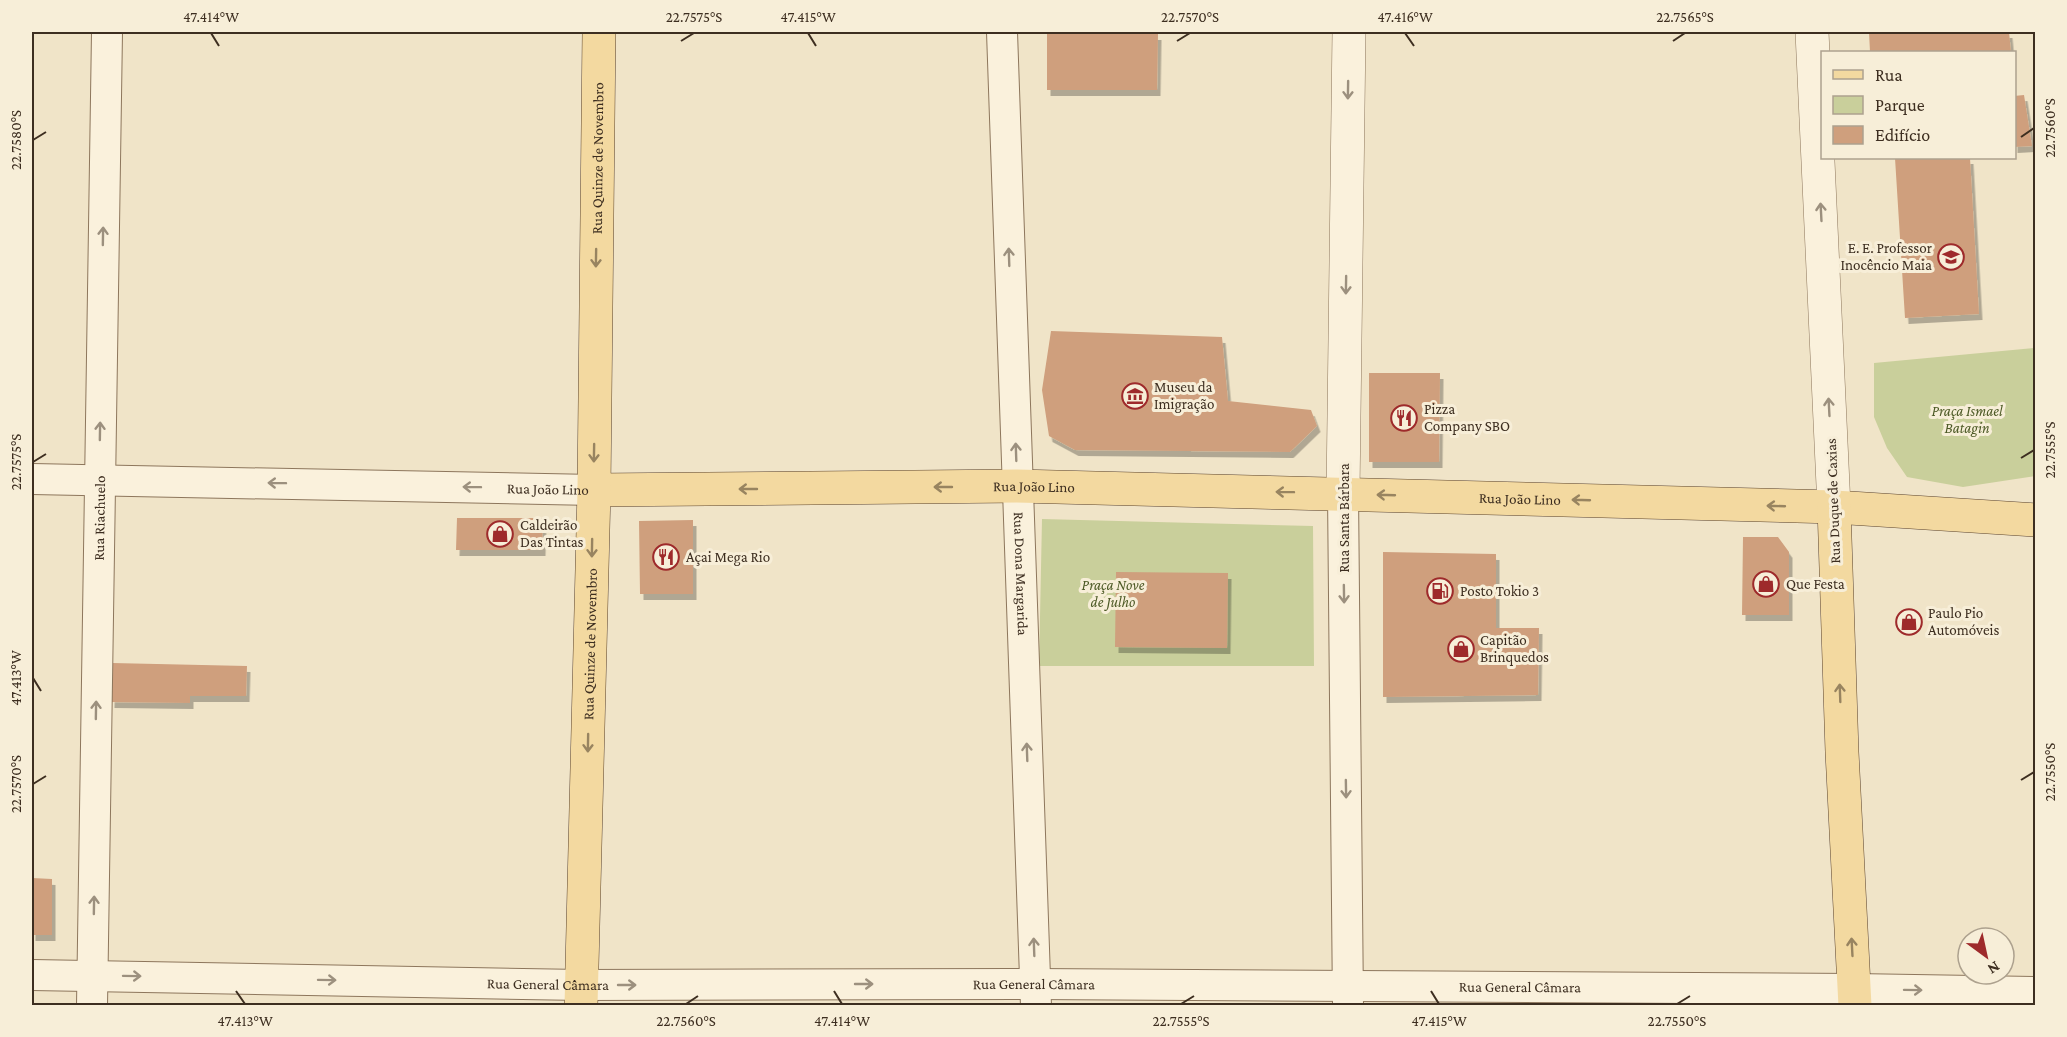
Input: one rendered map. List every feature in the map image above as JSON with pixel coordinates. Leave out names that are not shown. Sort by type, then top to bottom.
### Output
[{"type":"main road","name":"Rua Quinze de Novembro","points":[[581,995],[594,490],[599,32]]},
{"type":"main road","name":"Rua João Lino","points":[[594,490],[1017,486],[1834,507],[2036,520]]},
{"type":"main road","name":"Rua Duque de Caxias","points":[[1834,507],[1842,752],[1855,997]]},
{"type":"street","name":"Rua Riachuelo","points":[[92,1005],[107,32]]},
{"type":"street","name":"Rua Dona Margarida","points":[[1002,32],[1036,995]]},
{"type":"street","name":"Rua Santa Bárbara","points":[[1348,996],[1343,493],[1349,32]]},
{"type":"street","name":"Rua Duque de Caxias","points":[[1812,32],[1834,507]]},
{"type":"street","name":"Rua João Lino","points":[[32,478],[594,490]]},
{"type":"street","name":"Rua General Câmara","points":[[32,975],[581,995],[1855,997],[2036,992]]},
{"type":"green space","name":"Praça Ismael Batagin","points":[[2035,348],[2035,476],[1963,487],[1907,477],[1887,448],[1874,417],[1874,363]]},
{"type":"green space","name":"Praça Nove de Julho","points":[[1042,519],[1313,526],[1314,666],[1039,666]]},
{"type":"building","points":[[1869,32],[2009,32],[2011,51],[1870,51]]},
{"type":"building","points":[[1047,34],[1158,34],[1157,90],[1047,90]]},
{"type":"building","points":[[2024,95],[2032,146],[2016,147],[2016,96]]},
{"type":"building","points":[[1895,159],[1970,159],[1979,314],[1905,318]]},
{"type":"building","name":"Museu da Imigração","points":[[1051,331],[1222,337],[1228,401],[1311,410],[1317,426],[1290,452],[1075,450],[1049,436],[1042,390]]},
{"type":"building","name":"Pizza Company SBO","points":[[1369,373],[1440,373],[1439,462],[1369,462]]},
{"type":"building","name":"Caldeirão Das Tintas","points":[[457,518],[543,518],[542,550],[456,550]]},
{"type":"building","name":"Açai Mega Rio","points":[[693,520],[693,594],[640,594],[639,521]]},
{"type":"building","name":"Que Festa","points":[[1743,537],[1778,537],[1789,552],[1789,615],[1742,615]]},
{"type":"building","points":[[1383,552],[1496,554],[1496,628],[1539,628],[1538,695],[1383,697]]},
{"type":"building","points":[[1116,572],[1228,573],[1227,648],[1115,647]]},
{"type":"building","points":[[112,663],[247,666],[246,696],[190,696],[190,703],[111,702]]},
{"type":"building","points":[[32,878],[52,879],[52,935],[32,935]]},
{"type":"place","name":"E. E. Professor Inocêncio Maia","points":[[1951,257]]},
{"type":"place","name":"Museu da Imigração","points":[[1135,396]]},
{"type":"place","name":"Pizza Company SBO","points":[[1404,418]]},
{"type":"place","name":"Caldeirão Das Tintas","points":[[500,534]]},
{"type":"place","name":"Açai Mega Rio","points":[[666,557]]},
{"type":"place","name":"Que Festa","points":[[1766,584]]},
{"type":"place","name":"Posto Tokio 3","points":[[1440,591]]},
{"type":"place","name":"Paulo Pio Automóveis","points":[[1909,622]]},
{"type":"place","name":"Capitão Brinquedos","points":[[1461,649]]}]
